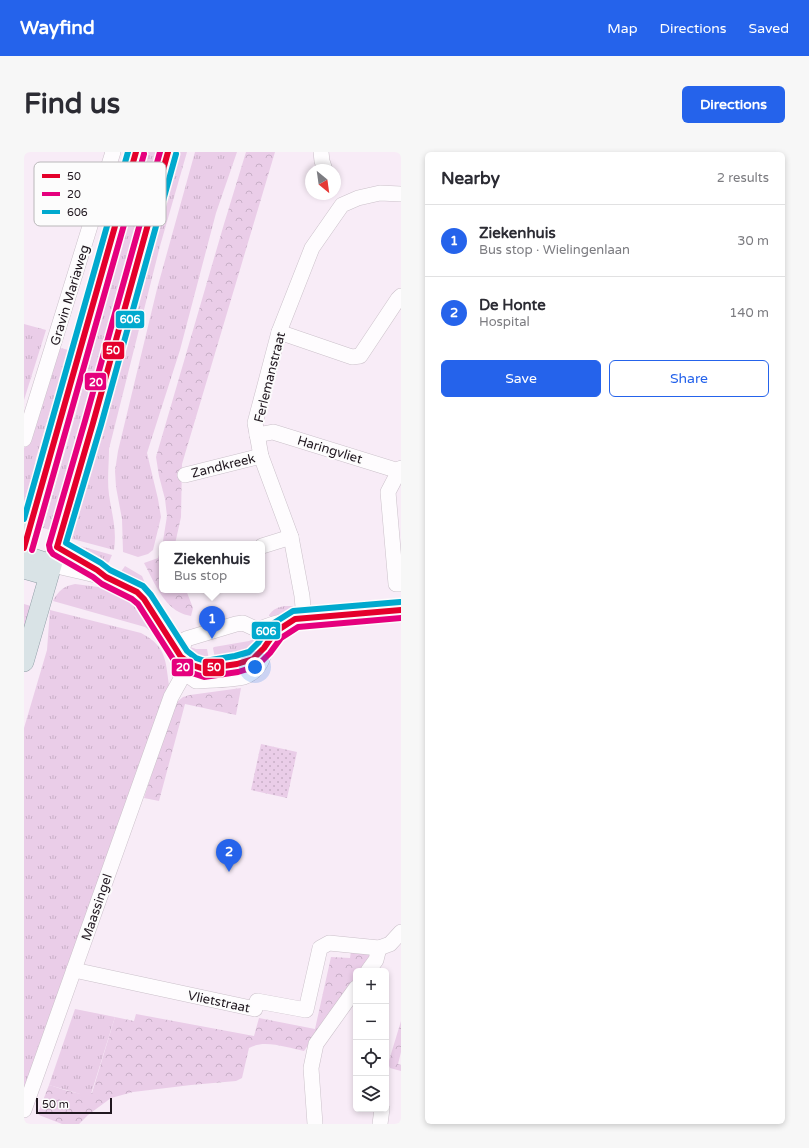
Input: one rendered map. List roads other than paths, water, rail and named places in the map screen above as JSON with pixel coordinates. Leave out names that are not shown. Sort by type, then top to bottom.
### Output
[{"type":"main road","points":[[133,162],[136,152]]},
{"type":"main road","points":[[165,162],[168,152]]},
{"type":"main road","points":[[24,548],[115,226]]},
{"type":"main road","points":[[24,662],[147,226]]},
{"type":"main road","points":[[24,555],[52,562]]},
{"type":"main road","points":[[24,569],[52,562]]},
{"type":"street","name":"Gravin Mariaweg","points":[[110,162],[113,152]]},
{"type":"street","points":[[321,152],[323,164]]},
{"type":"street","name":"Ferlemanstraat","points":[[341,199],[358,198],[380,193],[401,194]]},
{"type":"street","name":"Ferlemanstraat","points":[[299,619],[302,596],[291,538],[261,456],[255,423],[279,332],[312,248],[338,200]]},
{"type":"street","name":"Gravin Mariaweg","points":[[24,438],[90,226]]},
{"type":"street","points":[[279,332],[352,357],[360,356],[401,296]]},
{"type":"street","name":"Haringvliet","points":[[257,435],[273,432],[400,469]]},
{"type":"street","name":"Zandkreek","points":[[185,475],[261,456]]},
{"type":"street","points":[[400,469],[388,492],[396,584],[401,584]]},
{"type":"street","points":[[265,545],[291,538]]},
{"type":"street","points":[[52,562],[84,581],[106,577]]},
{"type":"street","points":[[52,562],[97,570],[106,577],[137,592],[144,599],[158,620],[188,674],[196,681]]},
{"type":"street","points":[[258,630],[270,624],[299,619],[401,610]]},
{"type":"street","points":[[264,648],[275,632],[299,619]]},
{"type":"street","points":[[158,620],[175,633],[186,639],[236,624],[248,625],[258,630],[264,641],[261,662],[250,673],[243,677],[196,681],[181,689],[168,705]]},
{"type":"street","points":[[168,705],[181,679],[182,647],[186,639]]},
{"type":"street","name":"Maassingel","points":[[24,1110],[168,705]]},
{"type":"street","points":[[370,968],[376,960],[379,948],[390,944],[401,932]]},
{"type":"street","name":"Vlietstraat","points":[[74,970],[255,1009],[257,1001],[306,1010],[320,948],[328,943],[379,948]]},
{"type":"street","points":[[315,1124],[311,1068],[316,1044],[353,992]]},
{"type":"street","points":[[380,1124],[382,1112]]},
{"type":"place","name":"Ziekenhuis","points":[[212,639]]},
{"type":"place","name":"De Honte","points":[[229,872]]}]
